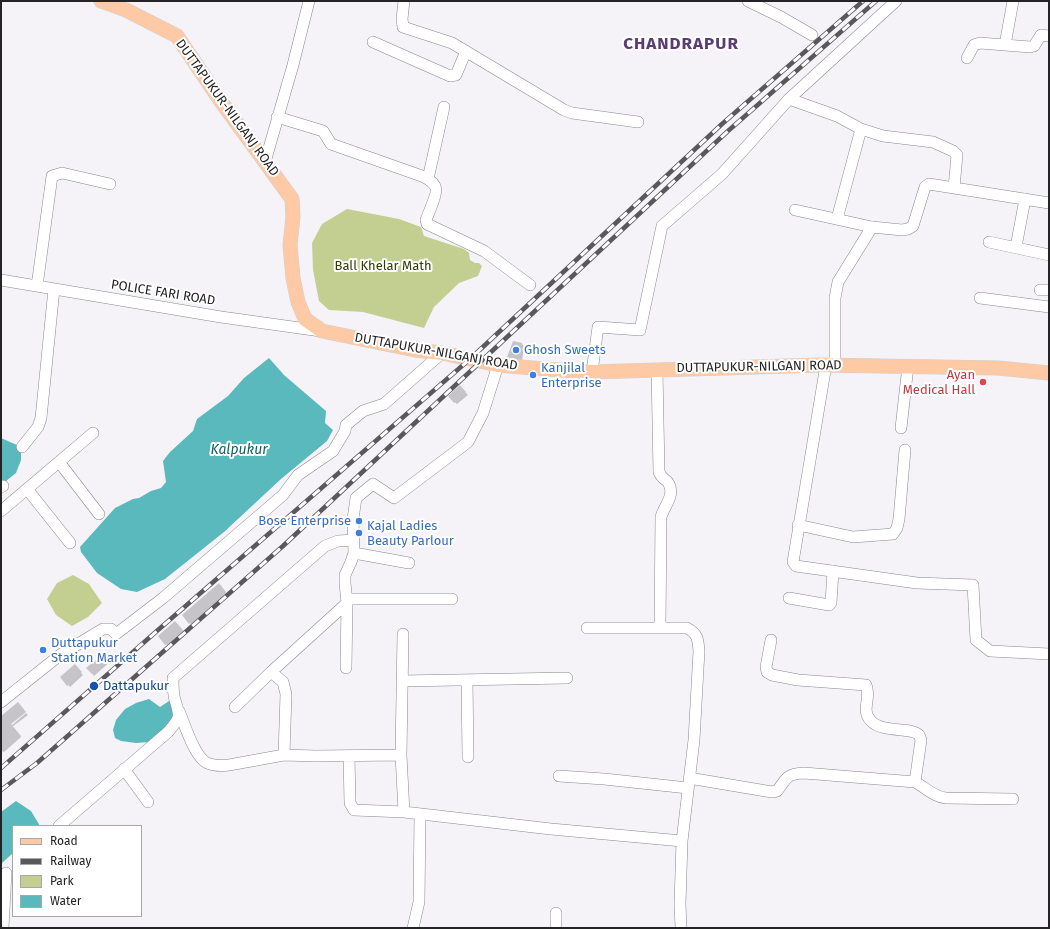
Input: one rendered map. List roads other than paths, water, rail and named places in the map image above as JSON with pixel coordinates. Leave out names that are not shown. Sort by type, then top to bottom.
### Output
[{"type":"main road","name":"DUTTAPUKUR-NILGANJ ROAD","points":[[101,1],[126,10],[177,36],[220,100],[292,199],[293,217],[290,245],[293,278],[298,302],[305,319],[322,331],[498,365],[592,372],[831,365],[998,368],[1049,373]]},
{"type":"street","points":[[265,162],[309,1]]},
{"type":"street","points":[[404,1],[402,19],[403,26],[452,43],[558,107],[572,113],[638,122]]},
{"type":"street","points":[[748,1],[781,17],[812,35]]},
{"type":"street","points":[[592,372],[598,327],[640,330],[662,226],[722,174],[789,99],[896,1]]},
{"type":"street","points":[[1005,45],[1013,1]]},
{"type":"street","points":[[967,58],[974,46],[980,43],[1030,47],[1034,46],[1039,37],[1049,36]]},
{"type":"street","points":[[373,42],[450,76],[456,75],[466,51]]},
{"type":"street","points":[[789,99],[837,116],[861,129],[883,136],[934,142],[956,153],[954,188]]},
{"type":"street","points":[[428,179],[444,107]]},
{"type":"street","points":[[277,117],[323,131],[331,144],[428,179],[436,186],[436,192],[426,220],[427,224],[484,251],[530,285]]},
{"type":"street","points":[[837,219],[861,129]]},
{"type":"street","points":[[37,286],[52,176],[62,173],[110,184]]},
{"type":"street","points":[[795,210],[872,227],[908,229],[913,226],[925,187],[929,184],[1049,203]]},
{"type":"street","points":[[1016,247],[1025,199]]},
{"type":"street","points":[[872,227],[838,282],[834,298],[831,365],[798,526],[793,562],[796,566],[917,583],[974,585],[976,640],[990,651],[1049,654]]},
{"type":"street","points":[[989,242],[1049,254]]},
{"type":"street","name":"POLICE FARI ROAD","points":[[1,280],[221,317],[322,331]]},
{"type":"street","points":[[22,447],[38,427],[41,418],[54,289]]},
{"type":"street","points":[[980,298],[1049,306]]},
{"type":"street","points":[[1,702],[60,655],[103,629],[111,629],[116,634],[163,598],[283,495],[298,475],[333,451],[345,431],[346,425],[363,411],[384,404],[442,353]]},
{"type":"street","points":[[346,668],[347,601],[344,583],[345,575],[354,553],[353,519],[356,498],[373,484],[394,498],[468,442],[483,413],[498,365]]},
{"type":"street","points":[[901,428],[908,366]]},
{"type":"street","points":[[657,370],[659,472],[662,478],[668,482],[671,489],[671,497],[662,511],[661,517],[660,628]]},
{"type":"street","points":[[1,511],[93,433]]},
{"type":"street","points":[[798,526],[853,537],[893,534],[897,528],[899,519],[905,450]]},
{"type":"street","points":[[59,462],[99,514]]},
{"type":"street","points":[[27,489],[70,543]]},
{"type":"street","points":[[354,540],[338,542],[325,546],[173,678],[174,699],[198,755],[207,762],[221,766],[284,755],[401,755]]},
{"type":"street","points":[[354,553],[409,563]]},
{"type":"street","points":[[789,598],[829,605],[831,603],[833,571]]},
{"type":"street","points":[[235,707],[347,601],[452,599]]},
{"type":"street","points":[[587,628],[687,628],[694,632],[698,640],[699,651],[694,740],[682,840],[680,904],[681,928]]},
{"type":"street","points":[[403,634],[401,755],[404,812]]},
{"type":"street","points":[[771,640],[766,667],[767,672],[772,675],[798,680],[866,685],[868,691],[866,711],[872,722],[884,728],[914,732],[919,735],[921,740],[915,782]]},
{"type":"street","points":[[271,672],[283,682],[286,694],[284,755]]},
{"type":"street","points":[[402,681],[567,678]]},
{"type":"street","points":[[467,680],[468,757]]},
{"type":"street","points":[[60,825],[168,732],[177,722],[179,711]]},
{"type":"street","points":[[349,756],[350,803],[354,810],[404,812],[551,829],[682,840]]},
{"type":"street","points":[[124,769],[148,802]]},
{"type":"street","points":[[559,776],[689,783],[772,792],[776,791],[788,775],[793,773],[804,773],[915,782],[937,797],[1013,799]]},
{"type":"street","points":[[413,928],[419,902],[420,814]]},
{"type":"street","points":[[3,928],[7,872]]},
{"type":"street","points":[[556,913],[556,928]]},
{"type":"water","name":"Kalpukur","points":[[269,358],[284,375],[326,411],[325,423],[333,430],[327,441],[281,479],[224,532],[165,579],[137,592],[121,589],[97,573],[81,552],[80,547],[115,508],[133,499],[139,498],[151,491],[161,488],[166,482],[163,461],[170,452],[193,431],[197,419],[228,396],[244,378]]},
{"type":"water","points":[[1,438],[17,445],[21,451],[21,460],[16,473],[1,485]]},
{"type":"water","points":[[149,699],[160,707],[169,701],[175,711],[174,720],[149,742],[136,743],[121,741],[115,738],[113,730],[116,720],[125,709],[136,703]]},
{"type":"water","points":[[16,801],[31,811],[39,825],[12,825],[12,854],[1,864],[1,812]]},
{"type":"railway","points":[[1,768],[470,359],[722,124],[863,1]]},
{"type":"railway","points":[[1,790],[37,763],[283,546],[728,131],[876,1]]},
{"type":"place","name":"Ghosh Sweets","points":[[516,350]]},
{"type":"place","name":"Kanjilal Enterprise","points":[[533,375]]},
{"type":"place","name":"Ayan Medical Hall","points":[[983,382]]},
{"type":"place","name":"Bose Enterprise","points":[[359,521]]},
{"type":"place","name":"Kajal Ladies Beauty Parlour","points":[[359,533]]},
{"type":"place","name":"Duttapukur Station Market","points":[[43,650]]},
{"type":"place","name":"Dattapukur","points":[[94,686]]},
{"type":"district","name":"CHANDRAPUR","points":[[681,44]]},
{"type":"park label","name":"Ball Khelar Math","points":[[383,266]]}]
